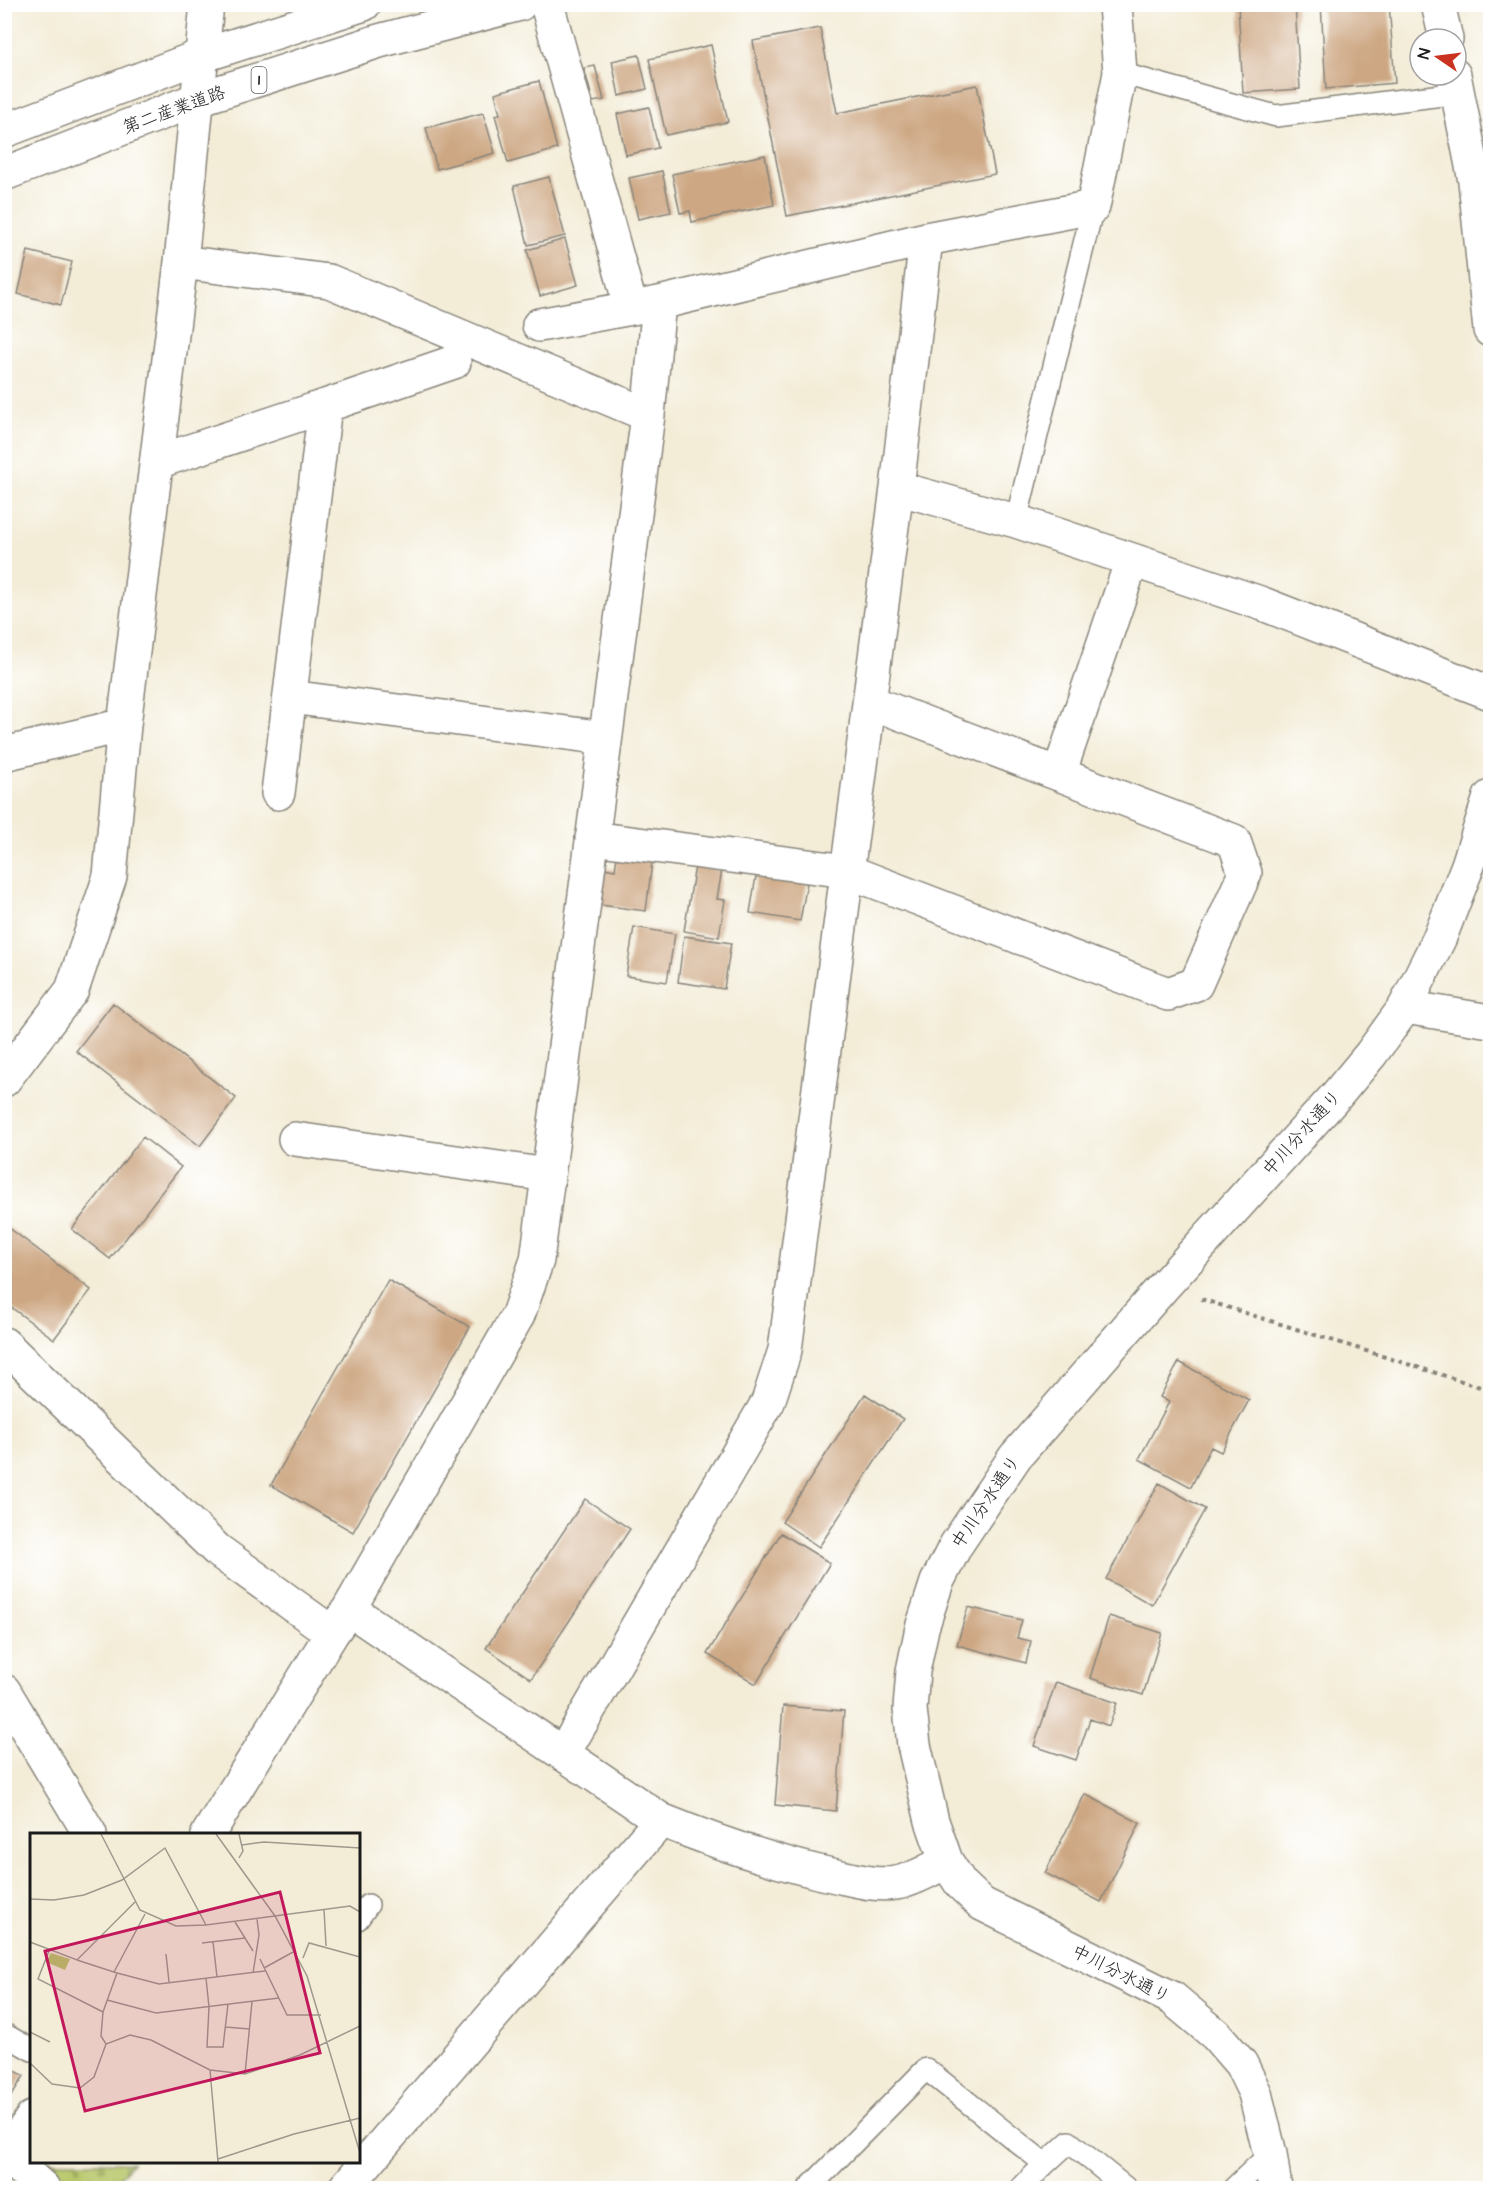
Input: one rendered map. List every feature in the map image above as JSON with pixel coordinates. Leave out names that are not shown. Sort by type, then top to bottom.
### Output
[{"type":"street","points":[[4,1080],[72,990],[110,876],[124,725],[181,262],[207,4]]},
{"type":"street","name":"1","points":[[4,131],[201,56],[364,4]]},
{"type":"street","name":"第二産業道路","points":[[4,174],[198,99],[379,41],[520,4]]},
{"type":"street","points":[[209,1833],[340,1621],[518,1316],[537,1260],[648,416],[645,305],[548,4]]},
{"type":"street","points":[[539,326],[645,305],[926,239],[1094,207],[1120,73],[1114,4]]},
{"type":"street","points":[[1438,4],[1443,27]]},
{"type":"street","points":[[1457,87],[1475,181],[1491,330]]},
{"type":"street","points":[[563,1754],[768,1402],[785,1350],[870,702],[926,239]]},
{"type":"street","points":[[181,262],[329,281],[648,416]]},
{"type":"street","points":[[157,462],[454,362]]},
{"type":"street","points":[[279,793],[325,406]]},
{"type":"street","points":[[897,488],[1016,521],[1263,604],[1491,693]]},
{"type":"street","points":[[1059,774],[1132,560]]},
{"type":"street","points":[[290,697],[605,738]]},
{"type":"street","points":[[592,838],[847,871],[1168,994],[1196,984],[1245,873],[1234,841],[870,702]]},
{"type":"street","points":[[4,754],[124,725]]},
{"type":"street","name":"中川分水通り","points":[[1275,2188],[1270,2154],[1255,2093],[1240,2064],[1216,2035],[1172,1998],[982,1904],[961,1884],[946,1861],[933,1821],[914,1745],[910,1709],[913,1671],[922,1628],[937,1582],[956,1545],[1015,1457],[1163,1287],[1336,1096],[1371,1054],[1405,1007],[1440,937],[1491,797]]},
{"type":"street","points":[[1405,1007],[1491,1021]]},
{"type":"street","points":[[295,1139],[548,1174]]},
{"type":"street","points":[[4,1344],[217,1550],[563,1754],[661,1820],[801,1869],[867,1882],[896,1883],[924,1874],[946,1861]]},
{"type":"street","points":[[4,1691],[89,1833]]},
{"type":"street","points":[[345,2188],[661,1820]]},
{"type":"street","points":[[30,2121],[6,2158],[43,2188]]},
{"type":"lane","points":[[1120,73],[1276,116],[1439,87]]},
{"type":"lane","points":[[1016,521],[1094,207]]},
{"type":"lane","points":[[4,2034],[30,2049]]},
{"type":"lane","points":[[809,2188],[926,2069],[1045,2164]]},
{"type":"lane","points":[[1021,2188],[1069,2142],[1126,2188]]},
{"type":"lane","points":[[1234,2188],[1270,2154]]},
{"type":"path","points":[[1163,1287],[1491,1390]]},
{"type":"green space","points":[[47,2163],[131,2163],[112,2188],[75,2188]]},
{"type":"building","points":[[1238,4],[1295,4],[1300,89],[1243,93]]},
{"type":"building","points":[[1321,4],[1389,4],[1395,83],[1326,89]]},
{"type":"building","points":[[820,28],[837,113],[977,85],[995,174],[787,216],[753,41]]},
{"type":"building","points":[[711,45],[728,122],[666,135],[649,59]]},
{"type":"building","points":[[639,55],[647,89],[619,96],[612,61]]},
{"type":"building","points":[[595,66],[604,100],[593,102],[584,68]]},
{"type":"building","points":[[539,81],[557,149],[508,163],[495,115],[500,114],[495,93]]},
{"type":"building","points":[[649,107],[658,148],[626,155],[617,114]]},
{"type":"building","points":[[483,113],[495,153],[437,169],[426,128]]},
{"type":"building","points":[[765,155],[774,205],[692,222],[690,211],[680,213],[672,174]]},
{"type":"building","points":[[662,171],[671,212],[638,219],[629,178]]},
{"type":"building","points":[[549,177],[565,236],[528,245],[514,186]]},
{"type":"building","points":[[565,239],[578,285],[540,296],[527,250]]},
{"type":"building","points":[[28,251],[72,262],[61,305],[18,294]]},
{"type":"building","points":[[618,850],[653,854],[646,911],[600,905],[604,868],[615,870]]},
{"type":"building","points":[[758,864],[793,880],[807,883],[800,921],[750,913]]},
{"type":"building","points":[[695,866],[722,870],[717,899],[725,900],[719,937],[684,931]]},
{"type":"building","points":[[634,927],[675,934],[667,982],[626,976]]},
{"type":"building","points":[[684,936],[731,943],[724,989],[678,982]]},
{"type":"building","points":[[113,1003],[236,1098],[200,1146],[76,1051]]},
{"type":"building","points":[[143,1137],[181,1167],[110,1259],[72,1229]]},
{"type":"building","points":[[4,1224],[91,1290],[54,1339],[4,1302]]},
{"type":"building","points":[[388,1280],[470,1327],[353,1532],[271,1485]]},
{"type":"building","points":[[1179,1362],[1249,1400],[1221,1452],[1211,1447],[1191,1487],[1139,1459],[1169,1402],[1160,1397]]},
{"type":"building","points":[[865,1394],[903,1419],[819,1547],[782,1522]]},
{"type":"building","points":[[1159,1483],[1205,1509],[1152,1605],[1106,1579]]},
{"type":"building","points":[[585,1499],[630,1529],[531,1679],[486,1648]]},
{"type":"building","points":[[781,1533],[830,1563],[756,1684],[707,1654]]},
{"type":"building","points":[[968,1607],[1022,1620],[1017,1638],[1031,1641],[1026,1663],[957,1645]]},
{"type":"building","points":[[1109,1616],[1162,1633],[1143,1695],[1090,1678]]},
{"type":"building","points":[[1056,1682],[1117,1703],[1109,1726],[1090,1719],[1076,1760],[1034,1746]]},
{"type":"building","points":[[783,1706],[844,1711],[836,1811],[775,1805]]},
{"type":"building","points":[[1085,1794],[1140,1823],[1101,1902],[1045,1873]]},
{"type":"building","points":[[4,2064],[24,2076],[4,2107]]}]
